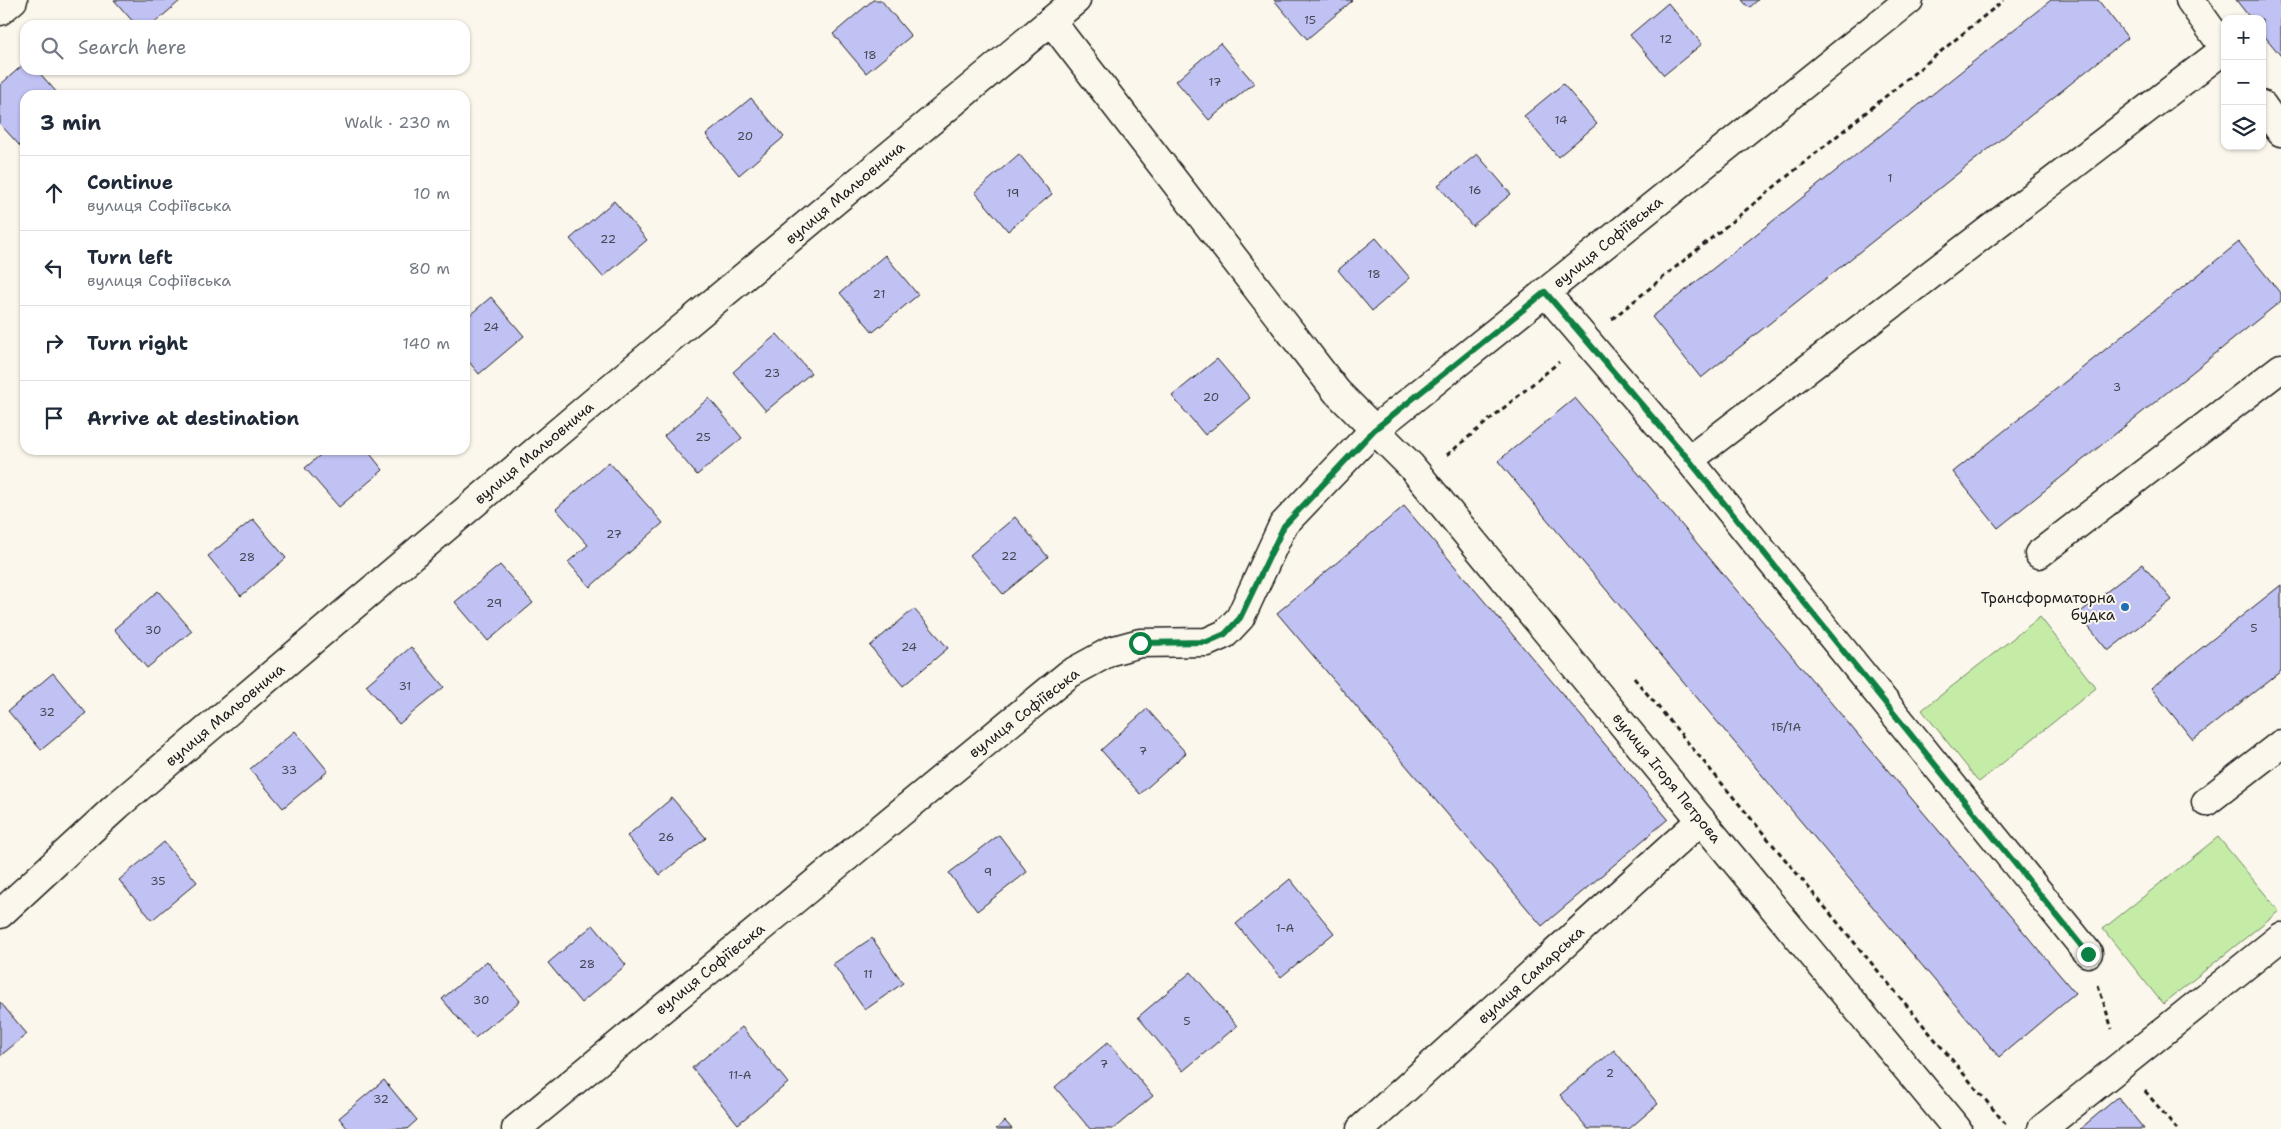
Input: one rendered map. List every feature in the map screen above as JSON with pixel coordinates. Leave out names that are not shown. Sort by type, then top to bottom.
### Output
[{"type":"street","points":[[0,11],[12,0]]},
{"type":"street","name":"вулиця Мальовнича","points":[[0,914],[125,799],[601,396],[1076,0]]},
{"type":"street","name":"вулиця Софіївська","points":[[516,1129],[1069,674],[1110,651],[1132,645],[1207,642],[1225,634],[1240,618],[1284,526],[1374,430],[1909,0]]},
{"type":"street","points":[[2190,0],[2221,43]]},
{"type":"street","name":"вулиця Ігоря Петрова","points":[[1051,21],[1337,392],[1411,466],[1952,1127]]},
{"type":"street","points":[[1689,460],[2221,52]]},
{"type":"street","points":[[2266,111],[2281,132]]},
{"type":"street","points":[[1545,292],[1689,460],[2088,954]]},
{"type":"street","points":[[2039,554],[2281,368]]},
{"type":"street","points":[[2206,802],[2281,744]]},
{"type":"street","name":"вулиця Самарська","points":[[1362,1129],[1701,820]]},
{"type":"street","points":[[2042,1129],[2281,938]]},
{"type":"path","points":[[2088,954],[2123,1064],[2177,1129]]},
{"type":"green space","points":[[2040,617],[2096,688],[1979,782],[1922,710]]},
{"type":"green space","points":[[2218,837],[2279,911],[2163,1004],[2103,929]]},
{"type":"building","points":[[114,0],[181,0],[158,20],[132,20]]},
{"type":"building","points":[[873,0],[881,0],[911,36],[866,73],[833,34]]},
{"type":"building","points":[[1274,0],[1351,0],[1352,1],[1307,39]]},
{"type":"building","points":[[1742,0],[1758,0],[1749,8]]},
{"type":"building","points":[[2051,0],[2098,0],[2128,38],[1701,378],[1652,317]]},
{"type":"building","points":[[2236,0],[2281,0],[2281,56],[2266,38],[2266,15],[2248,15]]},
{"type":"building","points":[[1668,3],[1702,44],[1664,75],[1630,35]]},
{"type":"building","points":[[1220,43],[1254,83],[1209,120],[1176,81]]},
{"type":"building","points":[[20,67],[20,75],[41,75],[55,90],[20,90],[20,146],[0,124],[0,85]]},
{"type":"building","points":[[1563,84],[1597,124],[1558,157],[1524,116]]},
{"type":"building","points":[[751,98],[784,137],[739,175],[706,135]]},
{"type":"building","points":[[1019,154],[1052,194],[1008,231],[975,192]]},
{"type":"building","points":[[1477,154],[1511,194],[1472,226],[1438,185]]},
{"type":"building","points":[[614,201],[647,240],[603,277],[570,239]]},
{"type":"building","points":[[1376,238],[1410,278],[1372,311],[1338,270]]},
{"type":"building","points":[[2239,242],[2281,294],[2281,301],[1998,528],[1953,472]]},
{"type":"building","points":[[885,255],[918,295],[873,332],[840,293]]},
{"type":"building","points":[[491,297],[524,336],[479,374],[470,363],[470,315]]},
{"type":"building","points":[[777,334],[811,373],[766,411],[733,372]]},
{"type":"building","points":[[1217,359],[1250,398],[1205,435],[1172,396]]},
{"type":"building","points":[[709,398],[742,438],[697,475],[664,436]]},
{"type":"building","points":[[1575,398],[2075,993],[1999,1057],[1498,461]]},
{"type":"building","points":[[320,455],[371,455],[383,470],[339,507],[305,468]]},
{"type":"building","points":[[609,462],[663,523],[590,587],[568,562],[588,545],[556,509]]},
{"type":"building","points":[[1404,506],[1668,819],[1542,926],[1277,613]]},
{"type":"building","points":[[1015,517],[1048,557],[1003,594],[970,555]]},
{"type":"building","points":[[253,519],[286,558],[241,596],[208,556]]},
{"type":"building","name":"Трансформаторна будка","points":[[2142,564],[2172,600],[2108,651],[2078,614]]},
{"type":"building","points":[[500,565],[533,603],[488,641],[455,602]]},
{"type":"building","points":[[2281,585],[2281,671],[2193,740],[2151,688]]},
{"type":"building","points":[[158,591],[192,631],[147,668],[114,629]]},
{"type":"building","points":[[914,609],[948,648],[903,686],[870,646]]},
{"type":"building","points":[[411,647],[444,687],[399,724],[366,685]]},
{"type":"building","points":[[53,673],[86,713],[41,750],[8,711]]},
{"type":"building","points":[[1147,709],[1186,753],[1140,794],[1101,750]]},
{"type":"building","points":[[295,731],[328,771],[283,808],[250,769]]},
{"type":"building","points":[[672,798],[706,838],[660,875],[627,836]]},
{"type":"building","points":[[999,835],[1027,872],[977,911],[949,873]]},
{"type":"building","points":[[164,842],[197,882],[152,920],[119,880]]},
{"type":"building","points":[[1290,879],[1334,933],[1281,977],[1236,924]]},
{"type":"building","points":[[593,925],[626,965],[581,1003],[548,963]]},
{"type":"building","points":[[872,938],[903,983],[865,1010],[833,964]]},
{"type":"building","points":[[487,961],[520,1001],[475,1038],[442,999]]},
{"type":"building","points":[[1191,972],[1237,1026],[1183,1071],[1138,1017]]},
{"type":"building","points":[[0,1002],[27,1034],[0,1056]]},
{"type":"building","points":[[742,1027],[788,1083],[738,1124],[692,1068]]},
{"type":"building","points":[[1108,1042],[1153,1096],[1113,1129],[1090,1129],[1055,1087]]},
{"type":"building","points":[[1614,1050],[1658,1104],[1629,1129],[1588,1129],[1560,1095]]},
{"type":"building","points":[[384,1080],[417,1120],[407,1129],[348,1129],[339,1118]]},
{"type":"building","points":[[2118,1097],[2144,1129],[2080,1129]]},
{"type":"building","points":[[1005,1121],[1012,1129],[996,1129]]},
{"type":"place","name":"Трансформаторна будка","points":[[2125,607]]},
{"type":"route","points":[[1140,643],[1207,642],[1225,634],[1240,618],[1284,526],[1374,430],[1545,292],[1689,460],[2088,954]]}]
